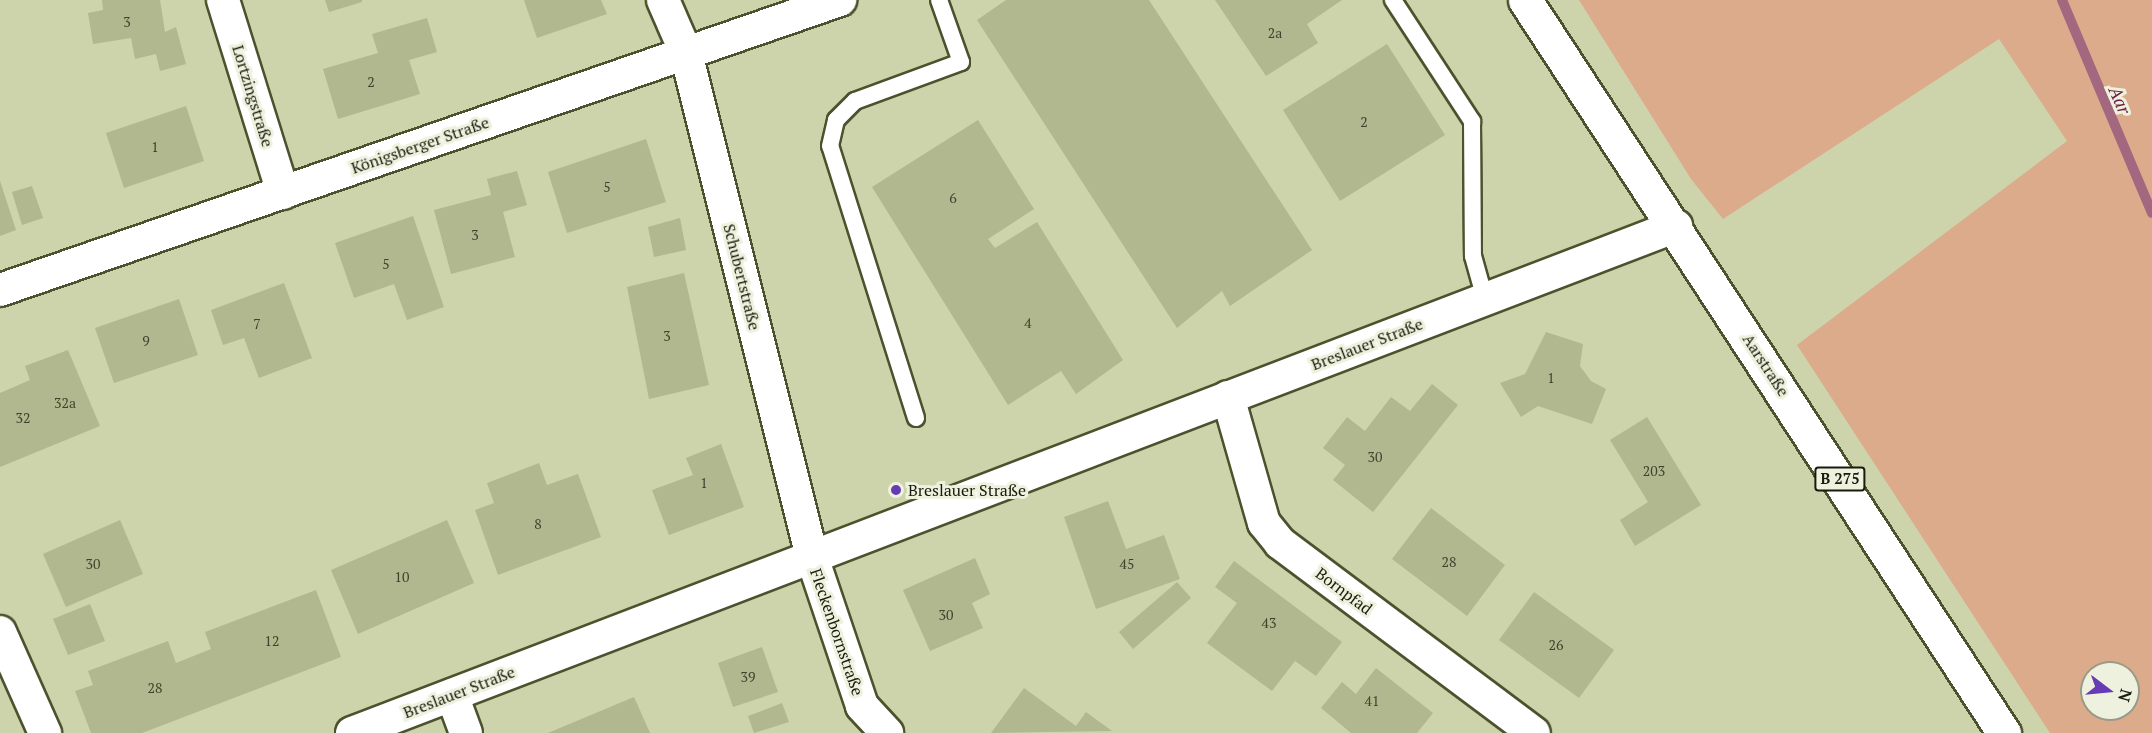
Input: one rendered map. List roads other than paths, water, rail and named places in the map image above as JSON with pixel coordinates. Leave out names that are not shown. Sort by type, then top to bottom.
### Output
[{"type":"main road","name":"Aarstraße","points":[[1525,0],[1676,226],[2004,733]]},
{"type":"street","name":"Lortzingstraße","points":[[223,0],[283,193]]},
{"type":"street","name":"Schubertstraße","points":[[663,0],[686,53],[812,557]]},
{"type":"street","name":"Königsberger Straße","points":[[0,290],[840,0]]},
{"type":"street","name":"Breslauer Straße","points":[[352,733],[1676,226]]},
{"type":"street","name":"Bornpfad","points":[[1228,397],[1264,523],[1280,543],[1534,733]]},
{"type":"street","name":"Fleckenbornstraße","points":[[812,557],[862,706],[887,733]]},
{"type":"street","points":[[0,632],[45,733]]},
{"type":"street","points":[[452,695],[466,733]]},
{"type":"lane","points":[[916,418],[830,146],[836,120],[855,101],[961,62],[939,0]]},
{"type":"lane","points":[[1393,0],[1472,121],[1473,256],[1485,298]]},
{"type":"waterway","name":"Aar","points":[[2062,0],[2152,213]]},
{"type":"place","name":"Breslauer Straße","points":[[896,490]]}]
